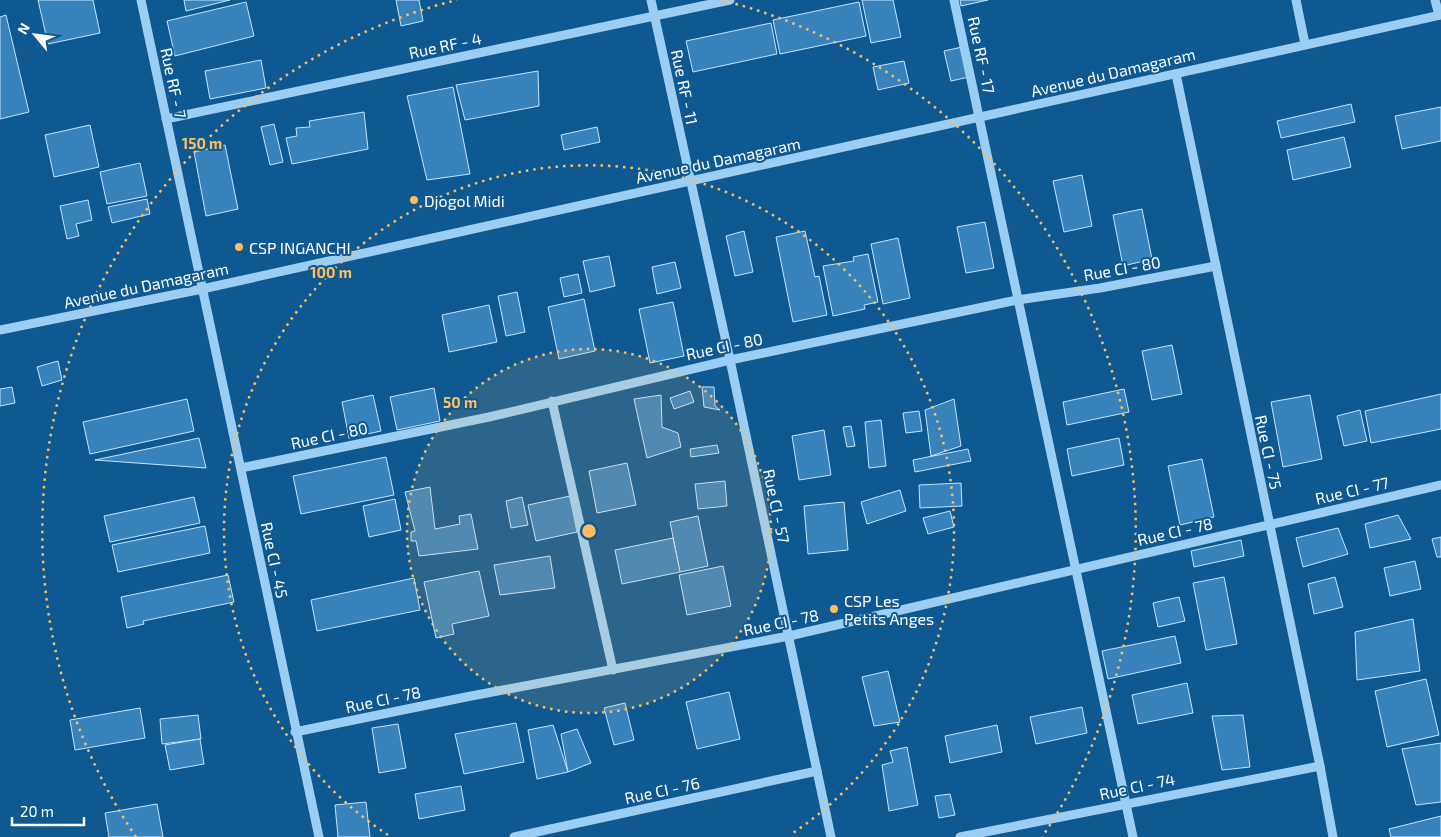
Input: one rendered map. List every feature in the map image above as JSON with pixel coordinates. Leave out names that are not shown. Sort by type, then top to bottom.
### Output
[{"type":"street","name":"Rue RF - 7","points":[[140,0],[202,289]]},
{"type":"street","name":"Rue RF - 11","points":[[651,0],[690,181]]},
{"type":"street","name":"Rue RF - 4","points":[[166,119],[730,0]]},
{"type":"street","name":"Rue RF - 17","points":[[954,0],[1133,837]]},
{"type":"street","points":[[1296,0],[1305,44]]},
{"type":"street","points":[[1436,0],[1440,15]]},
{"type":"street","name":"Avenue du Damagaram","points":[[0,330],[202,289],[1440,15]]},
{"type":"street","name":"Rue CI - 75","points":[[1176,74],[1320,766],[1333,837]]},
{"type":"street","name":"Rue CI - 57","points":[[690,181],[831,837]]},
{"type":"street","name":"Rue CI - 80","points":[[241,468],[489,417],[730,360],[1017,300],[1100,288],[1216,266]]},
{"type":"street","name":"Rue CI - 45","points":[[202,289],[295,732],[319,837]]},
{"type":"street","points":[[552,401],[613,670]]},
{"type":"street","name":"Rue CI - 77","points":[[1269,524],[1441,485]]},
{"type":"street","name":"Rue CI - 78","points":[[295,732],[789,636],[1269,524]]},
{"type":"street","name":"Rue CI - 74","points":[[960,837],[1320,766]]},
{"type":"street","name":"Rue CI - 76","points":[[514,837],[817,771]]},
{"type":"building","points":[[38,0],[93,0],[100,33],[48,44]]},
{"type":"building","points":[[184,0],[230,0],[186,11]]},
{"type":"building","points":[[396,0],[419,0],[423,21],[401,26]]},
{"type":"building","points":[[862,0],[893,0],[901,37],[871,43]]},
{"type":"building","points":[[960,0],[988,0],[961,6]]},
{"type":"building","points":[[246,2],[254,36],[175,56],[167,21]]},
{"type":"building","points":[[859,2],[866,36],[780,54],[773,20]]},
{"type":"building","points":[[6,15],[29,112],[0,119],[0,17]]},
{"type":"building","points":[[771,23],[777,54],[693,72],[686,41]]},
{"type":"building","points":[[962,47],[969,77],[951,81],[944,51]]},
{"type":"building","points":[[261,60],[266,88],[210,99],[205,71]]},
{"type":"building","points":[[904,61],[909,83],[878,90],[873,67]]},
{"type":"building","points":[[538,71],[539,106],[465,120],[456,85]]},
{"type":"building","points":[[453,87],[470,174],[427,180],[407,96]]},
{"type":"building","points":[[1351,104],[1355,122],[1281,138],[1277,121]]},
{"type":"building","points":[[1441,107],[1441,141],[1402,149],[1395,116]]},
{"type":"building","points":[[364,112],[368,149],[292,164],[286,138],[297,136],[296,128],[310,127],[309,121]]},
{"type":"building","points":[[274,124],[283,162],[270,165],[261,127]]},
{"type":"building","points":[[90,125],[99,167],[54,177],[45,135]]},
{"type":"building","points":[[597,127],[600,142],[564,150],[561,135]]},
{"type":"building","points":[[1344,137],[1351,167],[1293,180],[1287,150]]},
{"type":"building","points":[[225,145],[238,209],[206,216],[194,152]]},
{"type":"building","points":[[140,163],[147,196],[107,204],[100,172]]},
{"type":"building","points":[[1082,175],[1092,226],[1064,232],[1053,181]]},
{"type":"building","points":[[147,199],[150,214],[112,223],[108,207]]},
{"type":"building","points":[[88,200],[92,220],[76,224],[79,236],[67,239],[60,206]]},
{"type":"building","points":[[1142,209],[1152,259],[1123,266],[1113,215]]},
{"type":"building","points":[[985,222],[994,268],[966,273],[957,227]]},
{"type":"building","points":[[744,231],[753,272],[735,276],[726,236]]},
{"type":"building","points":[[805,231],[815,277],[819,276],[827,315],[793,322],[776,237]]},
{"type":"building","points":[[898,238],[910,298],[883,304],[871,244]]},
{"type":"building","points":[[868,254],[878,302],[864,305],[865,309],[833,316],[823,266],[854,261],[853,257]]},
{"type":"building","points":[[609,256],[615,286],[590,292],[583,261]]},
{"type":"building","points":[[675,262],[681,288],[657,294],[652,267]]},
{"type":"building","points":[[578,274],[582,293],[564,297],[560,278]]},
{"type":"building","points":[[517,292],[525,332],[506,336],[498,296]]},
{"type":"building","points":[[584,299],[595,351],[559,359],[548,307]]},
{"type":"building","points":[[673,302],[684,356],[650,363],[639,309]]},
{"type":"building","points":[[489,305],[497,342],[449,352],[442,315]]},
{"type":"building","points":[[1172,345],[1182,394],[1152,400],[1142,351]]},
{"type":"building","points":[[58,361],[62,380],[42,386],[37,367]]},
{"type":"building","points":[[12,387],[15,403],[0,406],[0,389]]},
{"type":"building","points":[[702,387],[714,387],[715,406],[720,410],[704,407]]},
{"type":"building","points":[[434,388],[440,421],[397,430],[390,397]]},
{"type":"building","points":[[1124,389],[1129,412],[1067,425],[1063,402]]},
{"type":"building","points":[[690,391],[694,402],[674,409],[670,398]]},
{"type":"building","points":[[1441,394],[1441,429],[1371,443],[1365,411]]},
{"type":"building","points":[[373,395],[381,431],[349,438],[342,402]]},
{"type":"building","points":[[661,395],[662,427],[678,433],[681,447],[647,458],[634,399]]},
{"type":"building","points":[[1310,395],[1322,459],[1283,467],[1271,402]]},
{"type":"building","points":[[187,399],[194,431],[90,454],[83,422]]},
{"type":"building","points":[[954,399],[961,446],[931,456],[925,410]]},
{"type":"building","points":[[1360,410],[1367,441],[1344,446],[1337,416]]},
{"type":"building","points":[[919,411],[922,431],[906,433],[903,413]]},
{"type":"building","points":[[881,420],[886,466],[869,468],[865,422]]},
{"type":"building","points":[[851,426],[855,446],[847,447],[843,427]]},
{"type":"building","points":[[824,430],[831,475],[799,480],[792,436]]},
{"type":"building","points":[[199,438],[206,468],[95,460]]},
{"type":"building","points":[[1119,438],[1124,465],[1072,476],[1067,449]]},
{"type":"building","points":[[717,445],[719,453],[691,457],[690,449]]},
{"type":"building","points":[[968,449],[971,461],[915,472],[913,460]]},
{"type":"building","points":[[386,457],[394,495],[301,514],[293,476]]},
{"type":"building","points":[[1202,459],[1214,517],[1180,525],[1168,466]]},
{"type":"building","points":[[627,463],[636,505],[597,513],[589,471]]},
{"type":"building","points":[[725,481],[727,506],[698,509],[695,484]]},
{"type":"building","points":[[961,483],[962,506],[920,508],[919,485]]},
{"type":"building","points":[[430,487],[435,529],[460,524],[459,516],[471,514],[478,549],[419,556],[416,541],[411,541],[411,532],[415,531],[405,492]]},
{"type":"building","points":[[900,490],[906,511],[867,524],[861,502]]},
{"type":"building","points":[[570,496],[577,532],[536,541],[528,505]]},
{"type":"building","points":[[194,497],[200,523],[110,542],[104,516]]},
{"type":"building","points":[[522,497],[528,525],[511,528],[506,501]]},
{"type":"building","points":[[395,499],[401,530],[369,537],[363,506]]},
{"type":"building","points":[[844,502],[848,550],[808,554],[804,506]]},
{"type":"building","points":[[950,511],[954,527],[928,534],[923,518]]},
{"type":"building","points":[[1398,515],[1411,539],[1370,548],[1365,524]]},
{"type":"building","points":[[698,516],[708,566],[680,572],[670,522]]},
{"type":"building","points":[[205,526],[210,553],[118,572],[112,545]]},
{"type":"building","points":[[1338,528],[1348,554],[1303,567],[1296,538]]},
{"type":"building","points":[[1441,537],[1441,557],[1437,557],[1432,539]]},
{"type":"building","points":[[673,538],[680,572],[622,584],[615,550]]},
{"type":"building","points":[[1241,540],[1244,556],[1194,567],[1191,551]]},
{"type":"building","points":[[550,556],[555,588],[500,595],[494,565]]},
{"type":"building","points":[[1415,561],[1421,589],[1390,596],[1384,568]]},
{"type":"building","points":[[723,566],[731,606],[687,615],[679,575]]},
{"type":"building","points":[[479,571],[489,616],[452,624],[454,634],[436,638],[424,582]]},
{"type":"building","points":[[228,575],[234,602],[143,621],[144,624],[127,628],[121,597]]},
{"type":"building","points":[[1224,577],[1237,644],[1206,650],[1193,583]]},
{"type":"building","points":[[1335,577],[1343,607],[1314,614],[1308,584]]},
{"type":"building","points":[[414,578],[420,610],[317,631],[311,600]]},
{"type":"building","points":[[1179,597],[1185,621],[1158,627],[1153,603]]},
{"type":"building","points":[[1413,619],[1420,671],[1357,680],[1355,632]]},
{"type":"building","points":[[1175,636],[1181,663],[1108,679],[1102,651]]},
{"type":"building","points":[[888,671],[900,722],[874,726],[862,677]]},
{"type":"building","points":[[1426,679],[1439,735],[1387,747],[1375,691]]},
{"type":"building","points":[[1187,683],[1193,713],[1138,724],[1132,695]]},
{"type":"building","points":[[729,692],[740,739],[697,749],[686,702]]},
{"type":"building","points":[[625,703],[634,740],[614,745],[604,708]]},
{"type":"building","points":[[1082,707],[1087,733],[1036,744],[1030,717]]},
{"type":"building","points":[[140,708],[145,738],[75,750],[70,720]]},
{"type":"building","points":[[198,715],[201,739],[162,744],[160,719]]},
{"type":"building","points":[[1243,715],[1250,767],[1222,770],[1212,716]]},
{"type":"building","points":[[516,723],[524,762],[464,774],[455,734]]},
{"type":"building","points":[[398,724],[406,768],[379,773],[372,728]]},
{"type":"building","points":[[553,725],[568,772],[537,779],[528,730]]},
{"type":"building","points":[[997,725],[1002,752],[950,763],[945,736]]},
{"type":"building","points":[[577,729],[591,763],[568,772],[561,734]]},
{"type":"building","points":[[200,739],[204,764],[170,770],[165,745]]},
{"type":"building","points":[[1441,743],[1441,802],[1416,805],[1402,749]]},
{"type":"building","points":[[907,747],[918,805],[889,811],[882,765],[893,762],[890,751]]},
{"type":"building","points":[[461,786],[465,810],[419,819],[415,794]]},
{"type":"building","points":[[950,794],[955,815],[939,818],[935,796]]},
{"type":"building","points":[[366,802],[370,837],[338,837],[335,805]]},
{"type":"building","points":[[157,804],[163,837],[109,837],[105,813]]},
{"type":"building","points":[[1441,816],[1441,837],[1391,837],[1389,829]]},
{"type":"place","name":"Djogol Midi","points":[[414,200]]},
{"type":"place","name":"CSP INGANCHI","points":[[239,247]]},
{"type":"place","name":"CSP Les Petits Anges","points":[[834,609]]}]
